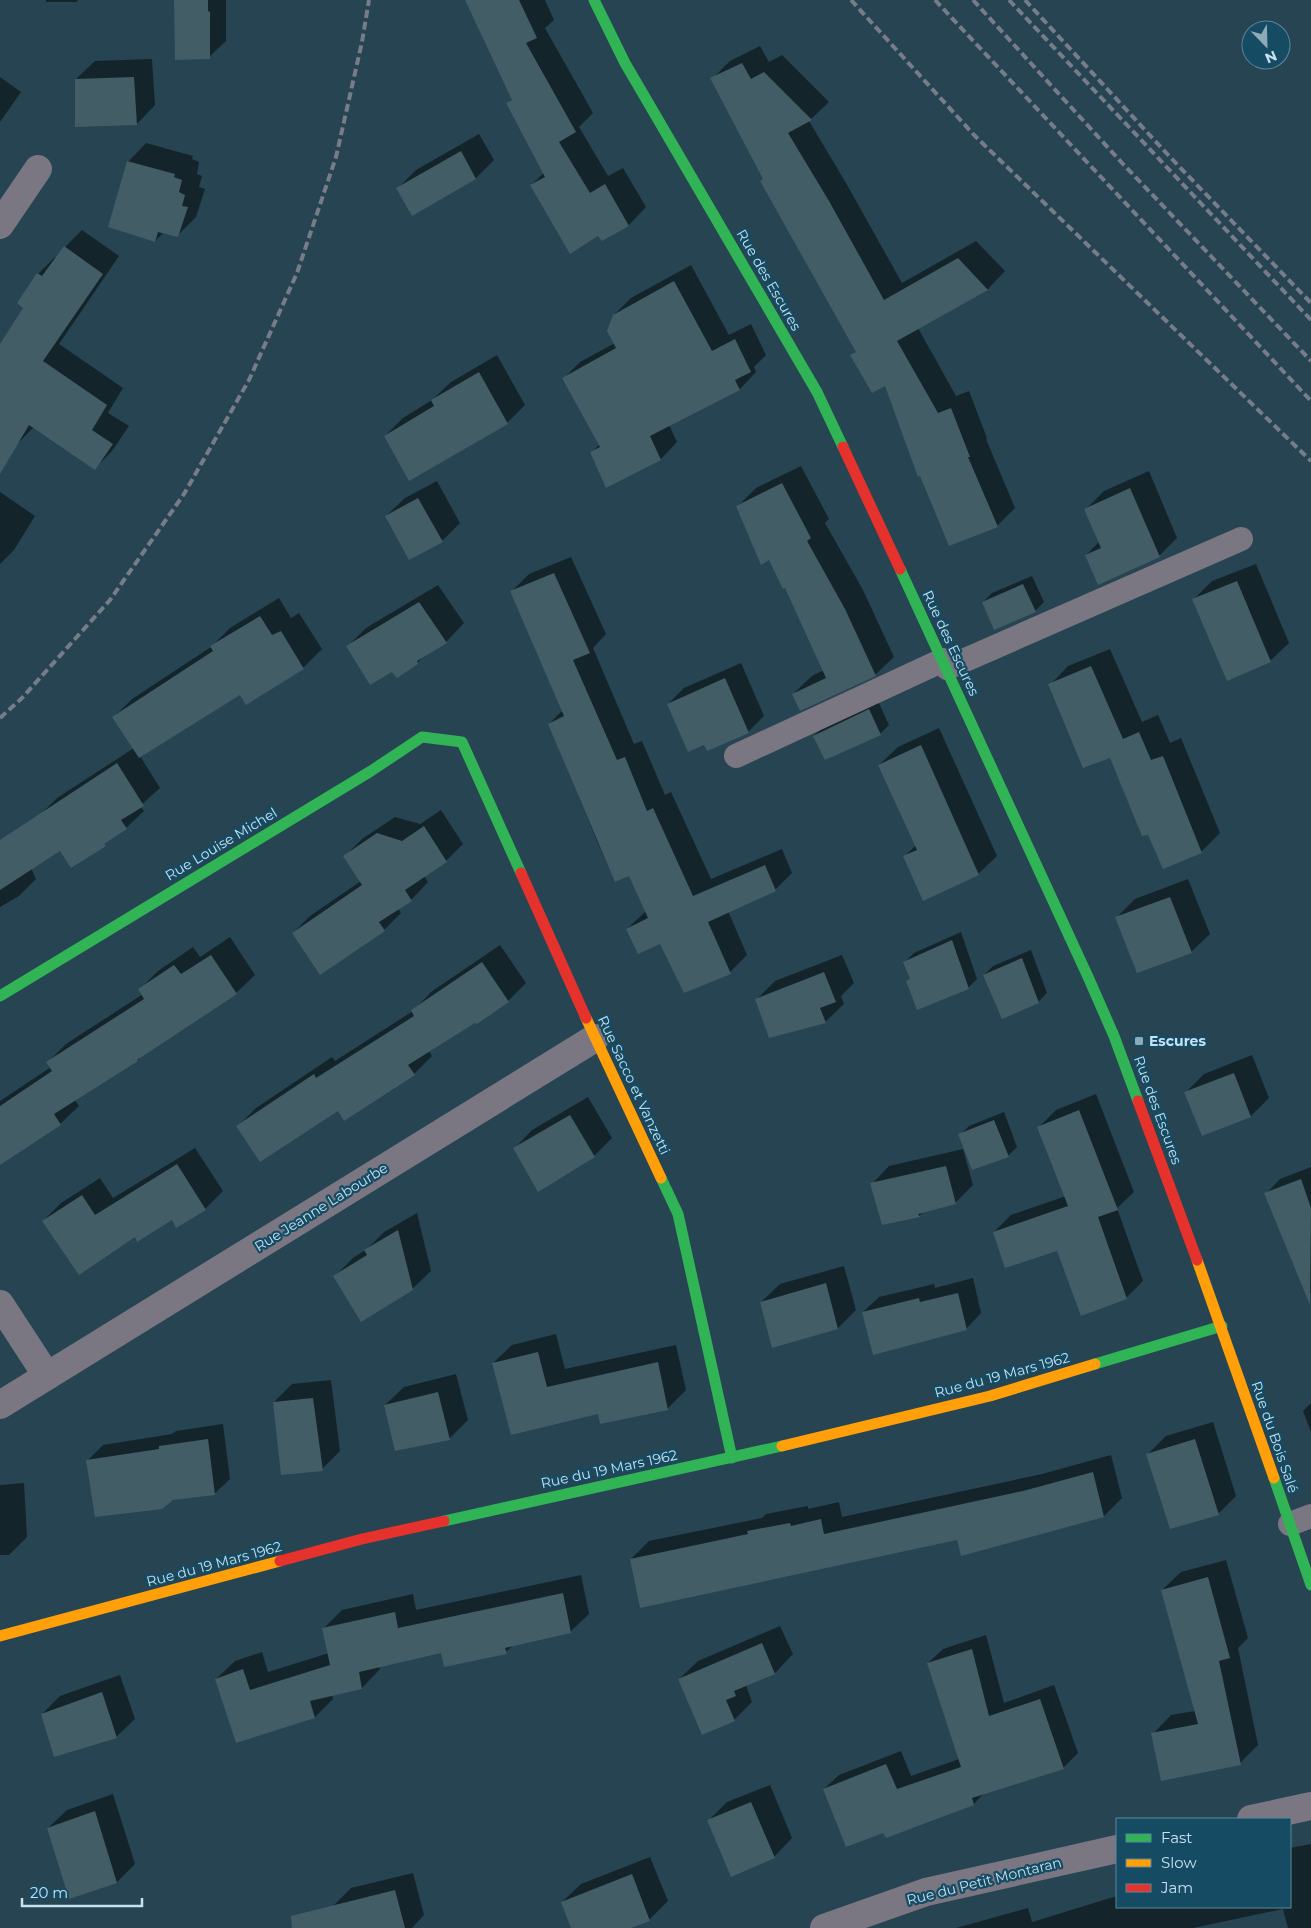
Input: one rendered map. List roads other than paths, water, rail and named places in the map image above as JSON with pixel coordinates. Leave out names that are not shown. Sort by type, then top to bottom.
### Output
[{"type":"street","name":"Rue des Escures","points":[[594,0],[625,63],[817,392],[945,664],[1114,1036],[1222,1326]]},
{"type":"street","points":[[0,225],[38,169]]},
{"type":"street","name":"Rue Louise Michel","points":[[0,996],[371,771],[422,737],[462,742]]},
{"type":"street","name":"Rue Sacco et Vanzetti","points":[[462,742],[595,1038],[678,1214],[732,1458]]},
{"type":"street","name":"Rue Jeanne Labourbe","points":[[0,1405],[595,1038]]},
{"type":"street","points":[[0,1304],[47,1376]]},
{"type":"street","name":"Rue du 19 Mars 1962","points":[[0,1636],[362,1539],[732,1458],[990,1396],[1222,1326]]},
{"type":"street","name":"Rue du Bois Salé","points":[[1222,1326],[1300,1520],[1311,1585]]},
{"type":"street","points":[[1256,1818],[1311,1806]]},
{"type":"street","name":"Rue du Petit Montaran","points":[[824,1928],[926,1892],[1116,1849]]},
{"type":"lane","points":[[736,756],[945,664],[1241,538]]},
{"type":"railway","points":[[0,718],[22,698],[110,600],[184,494],[249,380],[297,273],[336,157],[362,42],[369,0]]},
{"type":"railway","points":[[851,0],[975,136],[1311,461]]},
{"type":"railway","points":[[935,0],[1311,401]]},
{"type":"railway","points":[[973,0],[1123,164],[1311,361]]},
{"type":"railway","points":[[1009,0],[1311,320]]},
{"type":"railway","points":[[1025,0],[1170,157],[1311,303]]},
{"type":"place","name":"Escures","points":[[1139,1041]]}]
